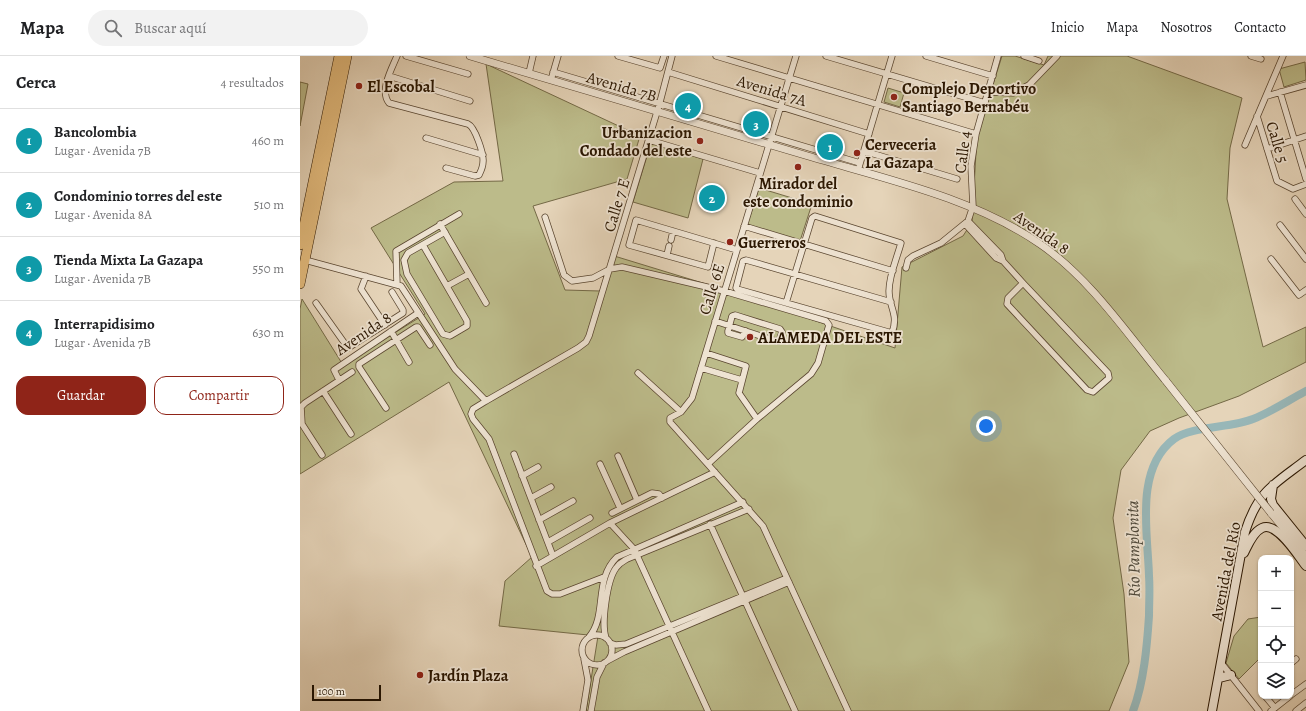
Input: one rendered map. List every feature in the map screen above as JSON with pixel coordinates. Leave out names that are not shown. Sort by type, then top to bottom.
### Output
[{"type":"highway","points":[[300,245],[345,56]]},
{"type":"highway","points":[[300,284],[345,56]]},
{"type":"main road","name":"Avenida del Río","points":[[1214,710],[1245,532],[1252,511],[1264,494],[1273,485],[1306,460]]},
{"type":"main road","points":[[1273,485],[1271,499],[1273,506],[1306,546]]},
{"type":"main road","points":[[1240,559],[1256,532],[1266,527],[1272,528],[1281,534],[1306,566]]},
{"type":"main road","points":[[1219,678],[1231,675]]},
{"type":"street","points":[[397,56],[385,89],[386,99],[389,103],[471,125],[483,155],[484,163],[478,176],[446,168]]},
{"type":"street","points":[[406,56],[468,74]]},
{"type":"street","name":"Avenida 7B","points":[[470,56],[821,160],[859,167]]},
{"type":"street","points":[[529,73],[533,56]]},
{"type":"street","points":[[551,80],[558,56]]},
{"type":"street","points":[[618,56],[660,68],[664,56]]},
{"type":"street","name":"Calle 7 E","points":[[486,401],[586,342],[591,331],[649,140],[672,56]]},
{"type":"street","points":[[716,56],[976,134]]},
{"type":"street","name":"Calle 6E","points":[[708,464],[670,422],[670,418],[680,412],[692,398],[796,56]]},
{"type":"street","points":[[826,56],[985,103]]},
{"type":"street","points":[[859,167],[892,56]]},
{"type":"street","points":[[926,56],[993,76]]},
{"type":"street","name":"Calle 4","points":[[973,206],[971,166],[976,134],[998,56]]},
{"type":"street","points":[[1024,56],[1039,61]]},
{"type":"street","points":[[988,92],[1013,93],[1029,85],[1057,56]]},
{"type":"street","points":[[1251,56],[1261,60]]},
{"type":"street","points":[[1245,145],[1283,56]]},
{"type":"street","name":"Avenida 7B","points":[[553,72],[660,102],[771,136],[822,152],[859,167]]},
{"type":"street","name":"Avenida 7A","points":[[668,72],[869,134]]},
{"type":"street","points":[[389,76],[470,101]]},
{"type":"street","points":[[1267,96],[1306,85]]},
{"type":"street","points":[[613,98],[615,90]]},
{"type":"street","points":[[1280,92],[1306,179]]},
{"type":"street","name":"Calle 5","points":[[1257,116],[1276,181],[1293,189],[1306,184]]},
{"type":"street","points":[[1267,149],[1306,136]]},
{"type":"street","points":[[426,138],[483,155]]},
{"type":"street","points":[[649,140],[760,173]]},
{"type":"street","points":[[864,151],[957,179]]},
{"type":"street","points":[[821,160],[822,152]]},
{"type":"street","name":"Avenida 8","points":[[859,167],[973,206],[1041,244],[1081,279],[1166,381],[1306,556]]},
{"type":"street","points":[[1295,199],[1306,214]]},
{"type":"street","points":[[906,268],[908,260],[913,256],[941,243],[966,222],[973,206]]},
{"type":"street","points":[[397,284],[396,251],[459,214]]},
{"type":"street","points":[[786,303],[796,273],[812,218],[815,216],[902,243],[893,271],[889,293],[895,318],[892,334],[736,289],[735,286],[743,261],[746,260],[796,273],[891,302]]},
{"type":"street","points":[[545,217],[564,275],[572,281],[590,279],[610,268],[622,267],[724,291],[826,321],[829,325],[818,363],[811,374],[708,464],[763,526],[848,711]]},
{"type":"street","points":[[714,243],[708,267],[629,245],[636,220],[714,243],[737,250]]},
{"type":"street","points":[[966,222],[996,258],[1003,260],[1108,373],[1109,378],[1093,392],[1087,390],[1007,304],[1008,298],[1023,283]]},
{"type":"street","points":[[440,224],[486,303]]},
{"type":"street","points":[[1280,225],[1306,259]]},
{"type":"street","points":[[744,226],[893,271]]},
{"type":"street","points":[[671,240],[673,231]]},
{"type":"street","points":[[423,245],[468,324],[447,336],[443,334],[406,272],[405,257],[408,253],[445,232]]},
{"type":"street","points":[[667,255],[669,246]]},
{"type":"street","points":[[1271,259],[1298,295],[1306,290]]},
{"type":"street","points":[[305,260],[402,286],[455,369],[486,401],[473,409],[472,417],[489,440],[544,586],[552,594],[560,594],[604,577]]},
{"type":"street","points":[[447,286],[469,274]]},
{"type":"street","points":[[366,276],[361,289],[385,325]]},
{"type":"street","points":[[316,303],[348,348],[404,312],[392,292]]},
{"type":"street","name":"Avenida 8","points":[[339,380],[334,370],[418,313]]},
{"type":"street","points":[[735,315],[780,329],[782,332],[778,341],[746,331],[742,337],[728,333],[729,326],[732,316],[735,315]]},
{"type":"street","points":[[715,321],[729,326]]},
{"type":"street","points":[[386,408],[358,365],[417,327],[430,345]]},
{"type":"street","points":[[391,331],[409,362]]},
{"type":"street","points":[[706,353],[746,366],[739,393],[740,397],[757,420]]},
{"type":"street","points":[[701,368],[742,380]]},
{"type":"street","points":[[322,456],[301,420],[302,405],[352,372]]},
{"type":"street","points":[[638,373],[680,412]]},
{"type":"street","points":[[323,391],[351,434]]},
{"type":"street","points":[[514,454],[553,556]]},
{"type":"street","points":[[618,456],[638,500]]},
{"type":"street","points":[[600,464],[620,508]]},
{"type":"street","points":[[522,476],[538,468]]},
{"type":"street","points":[[536,566],[610,523],[715,472]]},
{"type":"street","points":[[531,498],[550,487]]},
{"type":"street","points":[[612,513],[654,493],[659,494],[662,498]]},
{"type":"street","points":[[539,520],[572,501]]},
{"type":"street","points":[[583,711],[588,680],[582,648],[584,641],[589,637],[597,624],[604,577],[611,563],[617,557],[634,549],[743,502]]},
{"type":"street","points":[[591,711],[597,677],[612,652],[603,627],[612,575],[621,563],[710,524],[749,509]]},
{"type":"street","points":[[548,542],[590,518]]},
{"type":"street","points":[[610,523],[634,549],[708,711]]},
{"type":"street","points":[[710,524],[795,711]]},
{"type":"street","points":[[610,643],[616,645],[626,644],[788,580]]},
{"type":"street","points":[[591,582],[597,583],[602,588]]},
{"type":"street","points":[[584,659],[596,665],[606,662],[624,652],[673,632],[744,598]]},
{"type":"street","points":[[589,637],[598,635],[606,638]]},
{"type":"street","points":[[1222,664],[1259,711]]},
{"type":"street","points":[[1294,694],[1306,684]]},
{"type":"street","points":[[1267,699],[1273,709],[1287,699]]},
{"type":"street","points":[[1296,711],[1306,703]]},
{"type":"shaded area","points":[[1002,56],[1015,56],[1044,65],[1048,56],[1127,56],[1242,98],[1230,148],[1227,199],[1263,347],[1306,327],[1306,362],[1239,396],[1179,418],[1150,431],[1121,470],[1113,518],[1124,594],[1129,662],[1109,711],[586,711],[598,636],[499,626],[505,581],[532,557],[449,382],[300,474],[300,309],[302,299],[343,365],[425,314],[371,228],[454,182],[503,181],[486,64],[640,136],[627,179],[533,206],[565,290],[600,291],[611,255],[719,288],[895,348],[902,267],[963,236],[972,222],[977,135]]},
{"type":"shaded area","points":[[1305,62],[1306,80],[1284,87],[1279,69]]},
{"type":"shaded area","points":[[300,82],[308,84],[300,126]]},
{"type":"shaded area","name":"Complejo Deportivo Santiago Bernabéu","points":[[888,88],[904,93],[900,107],[884,102]]},
{"type":"shaded area","points":[[651,143],[703,159],[688,218],[633,202]]},
{"type":"shaded area","points":[[759,188],[812,204],[800,241],[747,225]]},
{"type":"shaded area","points":[[1258,617],[1258,660],[1239,679],[1226,663],[1234,636],[1248,619]]},
{"type":"waterway","name":"Río Pamplonita","points":[[1133,711],[1140,688],[1146,652],[1149,616],[1146,522],[1148,484],[1153,467],[1161,452],[1174,439],[1182,435],[1201,429],[1234,424],[1253,419],[1306,391]]},
{"type":"place","name":"El Escobal","points":[[359,86]]},
{"type":"place","name":"Complejo Deportivo Santiago Bernabéu","points":[[894,97]]},
{"type":"place","name":"Interrapidisimo","points":[[688,106]]},
{"type":"place","name":"Tienda Mixta La Gazapa","points":[[756,124]]},
{"type":"place","name":"Urbanizacion Condado del este","points":[[700,141]]},
{"type":"place","name":"Bancolombia","points":[[830,147]]},
{"type":"place","name":"Cerveceria La Gazapa","points":[[857,153]]},
{"type":"place","name":"Mirador del este condominio","points":[[798,167]]},
{"type":"place","name":"Condominio torres del este","points":[[712,198]]},
{"type":"place","name":"Guerreros","points":[[730,242]]},
{"type":"place","name":"ALAMEDA DEL ESTE","points":[[750,337]]},
{"type":"place","name":"Jardín Plaza","points":[[420,675]]}]
